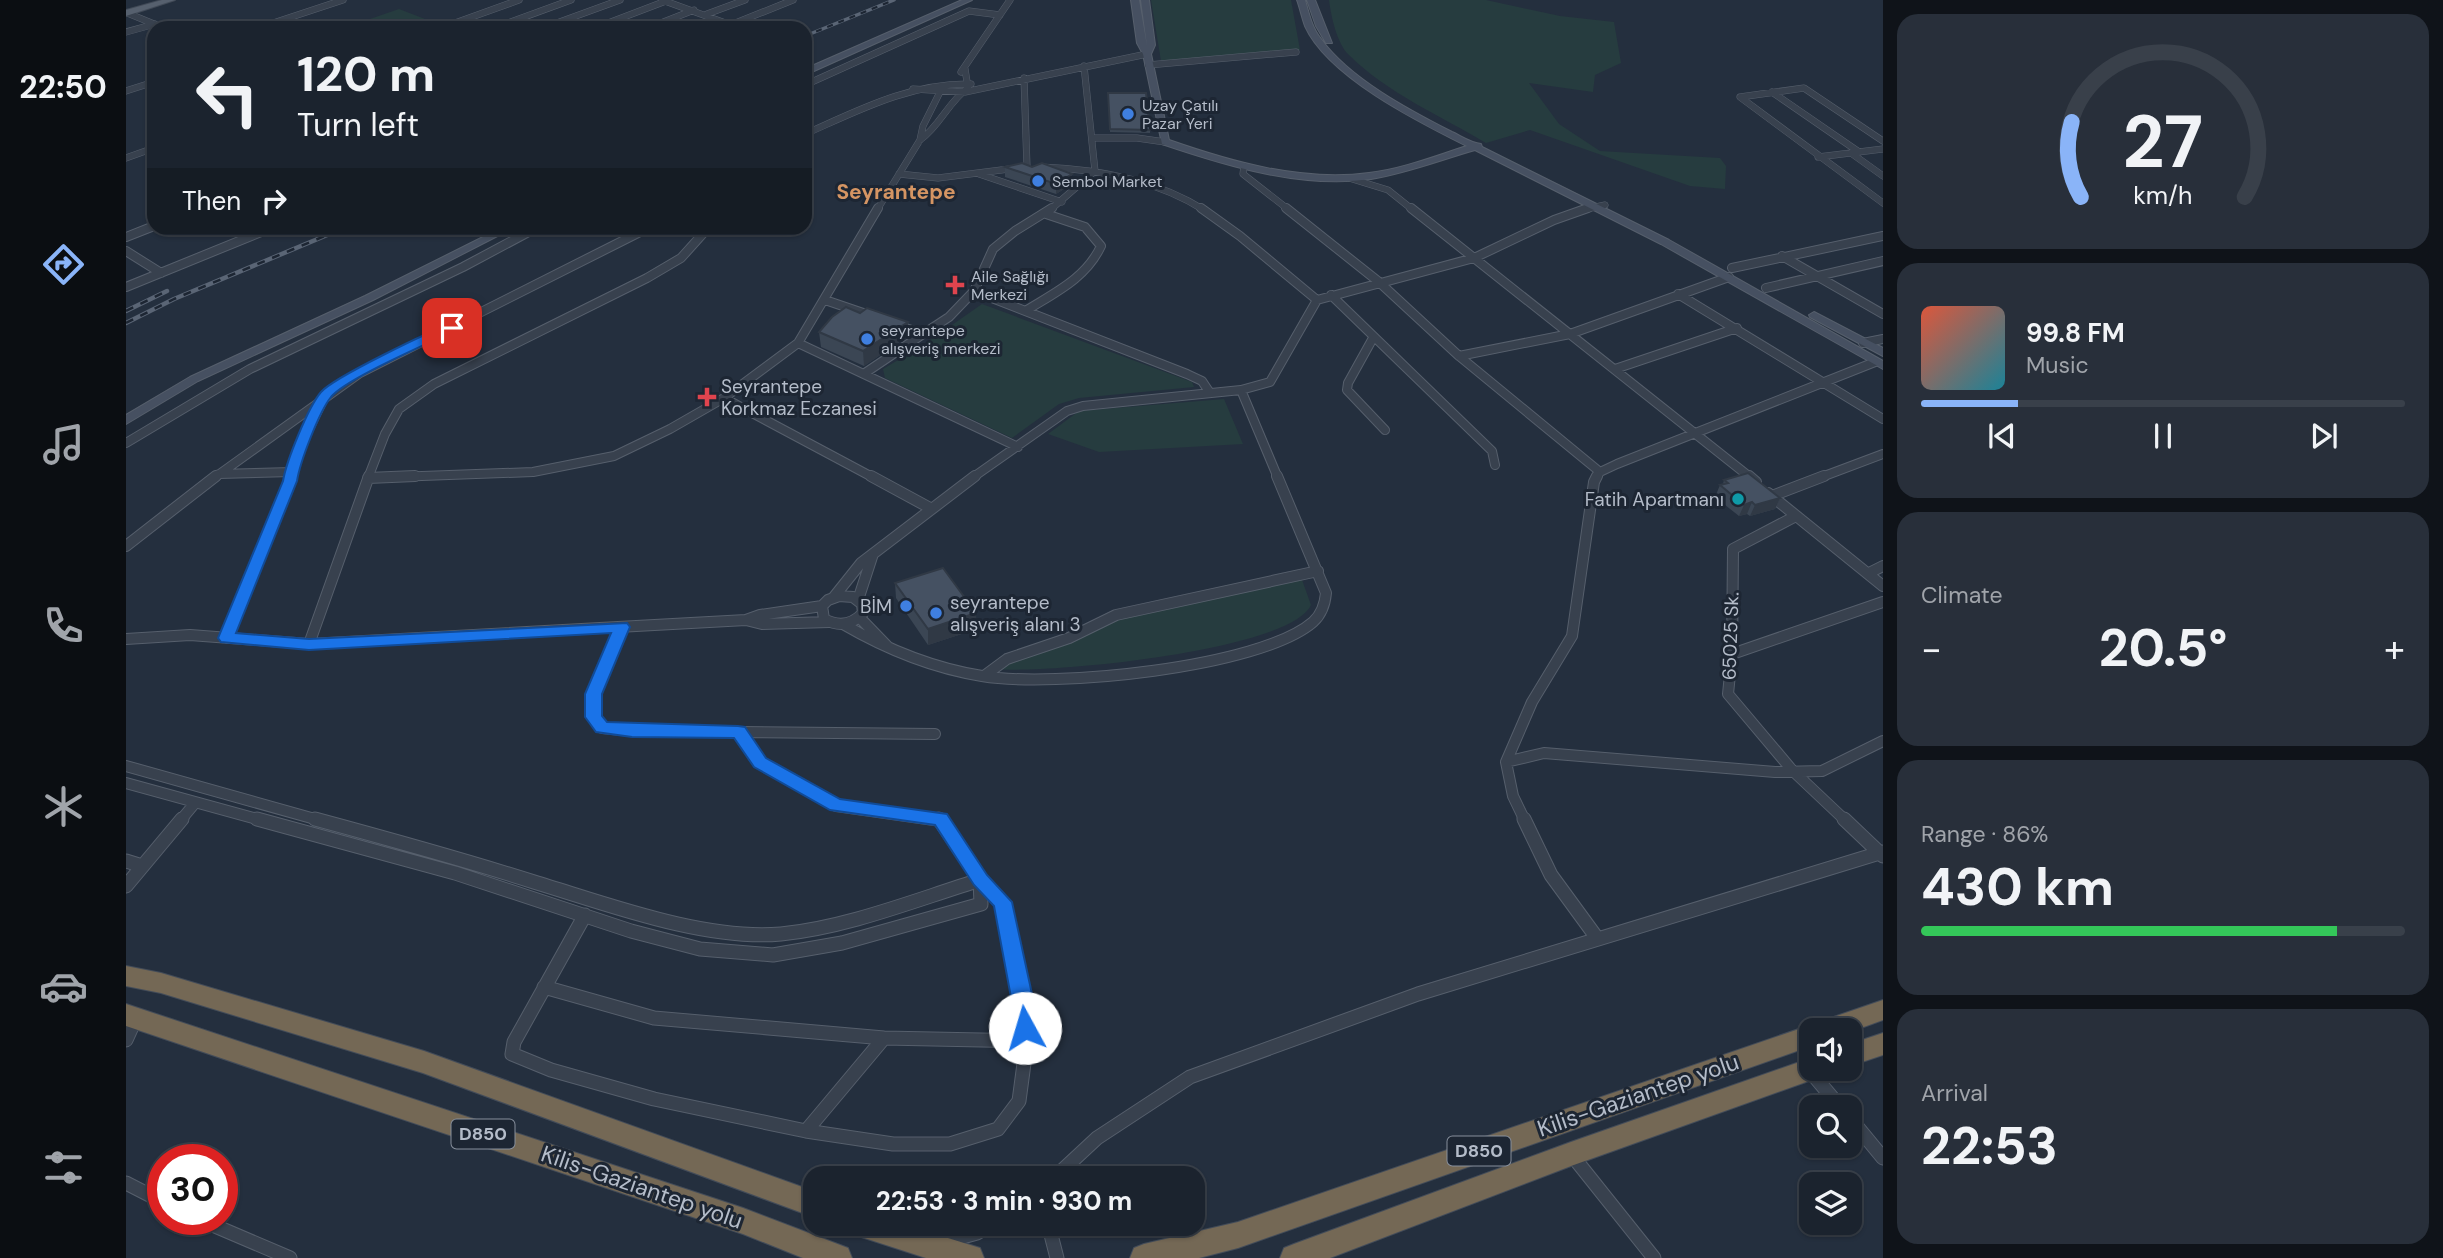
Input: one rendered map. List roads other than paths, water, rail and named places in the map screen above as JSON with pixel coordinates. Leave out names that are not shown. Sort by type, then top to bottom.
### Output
[{"type":"highway","name":"Kilis-Gaziantep yolu","points":[[126,976],[160,983],[424,1062],[803,1200]]},
{"type":"highway","points":[[1860,1018],[1883,1010]]},
{"type":"highway","name":"Kilis-Gaziantep yolu","points":[[129,1024],[730,1216],[838,1258]]},
{"type":"highway","name":"Kilis-Gaziantep yolu","points":[[1144,1258],[1238,1235],[1799,1039]]},
{"type":"highway","points":[[1862,1051],[1883,1044]]},
{"type":"highway","name":"Kilis-Gaziantep yolu","points":[[1294,1258],[1799,1073]]},
{"type":"highway","points":[[897,1236],[970,1258]]},
{"type":"main road","points":[[126,8],[151,0]]},
{"type":"main road","points":[[126,13],[170,0]]},
{"type":"street","points":[[279,21],[343,0]]},
{"type":"street","points":[[460,21],[519,0]]},
{"type":"street","points":[[513,21],[571,0]]},
{"type":"street","points":[[562,21],[620,0]]},
{"type":"street","points":[[679,5],[694,0]]},
{"type":"street","points":[[707,15],[745,0]]},
{"type":"street","points":[[741,21],[793,0]]},
{"type":"street","points":[[812,63],[954,0]]},
{"type":"street","points":[[812,69],[968,0]]},
{"type":"street","points":[[920,140],[921,131],[942,96],[944,85],[965,69],[1010,0]]},
{"type":"street","points":[[1135,0],[1141,43],[1147,54],[1165,142]]},
{"type":"street","points":[[1145,0],[1151,46],[1147,54]]},
{"type":"street","points":[[1301,0],[1309,26],[1318,41],[1350,74],[1371,89],[1592,207],[1766,288],[1863,343],[1880,360]]},
{"type":"street","points":[[1311,0],[1329,40],[1361,72],[1381,87],[1477,144],[1663,230],[1880,360]]},
{"type":"street","points":[[613,21],[664,1],[721,21]]},
{"type":"street","points":[[666,21],[694,10]]},
{"type":"street","points":[[812,82],[970,11],[1000,15]]},
{"type":"street","points":[[126,13],[147,21]]},
{"type":"street","points":[[126,33],[147,26]]},
{"type":"street","points":[[1149,65],[1296,52]]},
{"type":"street","points":[[368,478],[533,472],[614,456],[670,429],[724,398],[798,343],[920,140],[931,132],[954,98],[965,92],[1005,82],[1147,54]]},
{"type":"street","points":[[1084,66],[1095,171]]},
{"type":"street","points":[[965,69],[968,88],[965,92]]},
{"type":"street","points":[[1024,78],[1027,167]]},
{"type":"street","points":[[812,131],[913,89],[950,82],[1005,82]]},
{"type":"street","points":[[126,91],[147,84]]},
{"type":"street","points":[[1883,141],[1804,88],[1740,97],[1883,203]]},
{"type":"street","points":[[913,89],[965,92]]},
{"type":"street","points":[[1772,92],[1883,176]]},
{"type":"street","points":[[1093,138],[1137,138],[1165,142],[1244,166],[1349,178],[1388,190],[1697,433],[1883,586]]},
{"type":"street","points":[[1349,178],[1370,176],[1477,144]]},
{"type":"street","points":[[1818,156],[1883,149]]},
{"type":"street","points":[[126,158],[147,150]]},
{"type":"street","points":[[1244,166],[1244,174],[1379,282],[1459,356],[1600,472]]},
{"type":"street","points":[[899,174],[938,178],[1027,167],[1070,167],[1110,173],[1143,183],[1212,215],[1317,299]]},
{"type":"street","points":[[865,373],[949,317],[974,291],[993,249],[1015,231],[1062,202],[1095,171]]},
{"type":"street","points":[[976,173],[1062,202]]},
{"type":"street","points":[[126,639],[190,635],[309,644],[746,620],[760,615],[822,606],[833,598],[861,563],[872,557],[929,508],[1067,411],[1083,406],[1241,390],[1270,382],[1317,299],[1474,258],[1561,216],[1605,205]]},
{"type":"street","points":[[1027,310],[1085,271],[1097,258],[1101,246],[1097,236],[1089,229],[1076,222],[1046,214]]},
{"type":"street","points":[[126,237],[147,229]]},
{"type":"street","points":[[126,287],[254,235]]},
{"type":"street","points":[[126,411],[155,393],[479,235]]},
{"type":"street","points":[[126,420],[194,379],[369,298],[494,235]]},
{"type":"street","points":[[126,443],[250,369],[463,267],[523,235]]},
{"type":"street","points":[[126,546],[326,394],[360,373],[634,235]]},
{"type":"street","points":[[309,644],[368,478],[385,434],[399,409],[434,384],[647,278],[681,258],[702,235]]},
{"type":"street","points":[[1459,356],[1570,334],[1731,272],[1782,256],[1883,236]]},
{"type":"street","points":[[126,251],[161,273]]},
{"type":"street","points":[[1782,256],[1883,314]]},
{"type":"street","points":[[1766,288],[1883,261]]},
{"type":"street","points":[[974,291],[1187,374],[1202,381],[1210,393]]},
{"type":"street","points":[[1678,294],[1883,419]]},
{"type":"street","points":[[1331,295],[1492,450],[1495,465]]},
{"type":"street","points":[[825,300],[923,334]]},
{"type":"street","points":[[1615,369],[1737,328]]},
{"type":"street","points":[[1373,338],[1348,383],[1347,390],[1385,430]]},
{"type":"street","points":[[1863,343],[1883,339]]},
{"type":"street","points":[[798,343],[1017,447]]},
{"type":"street","points":[[1597,938],[1550,875],[1513,796],[1506,762],[1532,702],[1572,636],[1594,482],[1600,472],[1880,360]]},
{"type":"street","points":[[746,620],[762,624],[843,624],[873,642],[939,667],[984,677],[1023,680],[1088,678],[1209,660],[1261,647],[1300,631],[1320,615],[1326,593],[1241,390]]},
{"type":"street","points":[[226,638],[292,472],[293,462],[326,394]]},
{"type":"street","points":[[724,398],[929,508]]},
{"type":"street","points":[[1772,496],[1881,457]]},
{"type":"street","points":[[219,474],[292,472]]},
{"type":"street","name":"65025 Sk.","points":[[1796,516],[1733,549],[1728,694],[1792,770],[1882,853]]},
{"type":"street","points":[[858,600],[872,557]]},
{"type":"street","points":[[1869,573],[1883,566]]},
{"type":"street","points":[[984,677],[1007,659],[1069,638],[1116,615],[1318,571]]},
{"type":"street","points":[[833,598],[846,596],[858,600],[864,608],[860,618],[843,624]]},
{"type":"street","points":[[1731,654],[1883,602]]},
{"type":"street","points":[[822,606],[821,615],[829,622]]},
{"type":"street","points":[[860,618],[888,647]]},
{"type":"street","points":[[622,627],[593,694],[593,717],[602,727],[632,731],[935,734]]},
{"type":"street","points":[[585,915],[513,1042],[512,1054],[551,1070],[654,1099],[806,1131],[893,1143],[950,1144],[998,1129],[1019,1101],[1027,1041],[1022,994],[1002,902],[981,880],[940,819],[836,806],[760,763],[738,732]]},
{"type":"street","points":[[1506,762],[1545,752],[1775,772],[1822,771],[1883,740]]},
{"type":"street","points":[[126,766],[470,862],[595,900],[705,930],[736,935],[780,934],[828,927],[981,880]]},
{"type":"street","points":[[126,783],[455,873],[631,931],[700,949],[772,955],[842,943],[981,904],[981,880]]},
{"type":"street","points":[[126,886],[195,803]]},
{"type":"street","points":[[1067,1166],[1097,1138],[1190,1077],[1418,994],[1882,853]]},
{"type":"street","points":[[126,861],[142,866]]},
{"type":"street","points":[[544,987],[654,1018],[884,1038],[1027,1041]]},
{"type":"street","points":[[806,1131],[884,1038]]},
{"type":"street","points":[[1820,1081],[1831,1095]]},
{"type":"street","points":[[1862,1133],[1883,1158]]},
{"type":"street","points":[[1572,1154],[1654,1258]]},
{"type":"street","points":[[126,1183],[147,1194]]},
{"type":"street","points":[[236,1235],[290,1258]]},
{"type":"street","points":[[925,1245],[951,1242],[968,1236]]},
{"type":"street","points":[[1051,1236],[1057,1258]]},
{"type":"railway","points":[[812,33],[894,0]]},
{"type":"railway","points":[[126,323],[174,299],[327,235]]},
{"type":"railway","points":[[126,311],[167,291]]},
{"type":"place","name":"Uzay Çatılı Pazar Yeri","points":[[1128,114]]},
{"type":"place","name":"Sembol Market","points":[[1038,181]]},
{"type":"place","name":"Aile Sağlığı Merkezi","points":[[955,285]]},
{"type":"place","name":"seyrantepe alışveriş merkezi","points":[[867,339]]},
{"type":"place","name":"Seyrantepe Korkmaz Eczanesi","points":[[707,397]]},
{"type":"place","name":"Fatih Apartmanı","points":[[1738,499]]},
{"type":"place","name":"BİM","points":[[906,606]]},
{"type":"place","name":"seyrantepe alışveriş alanı 3","points":[[936,613]]},
{"type":"district","name":"Seyrantepe","points":[[896,192]]}]
